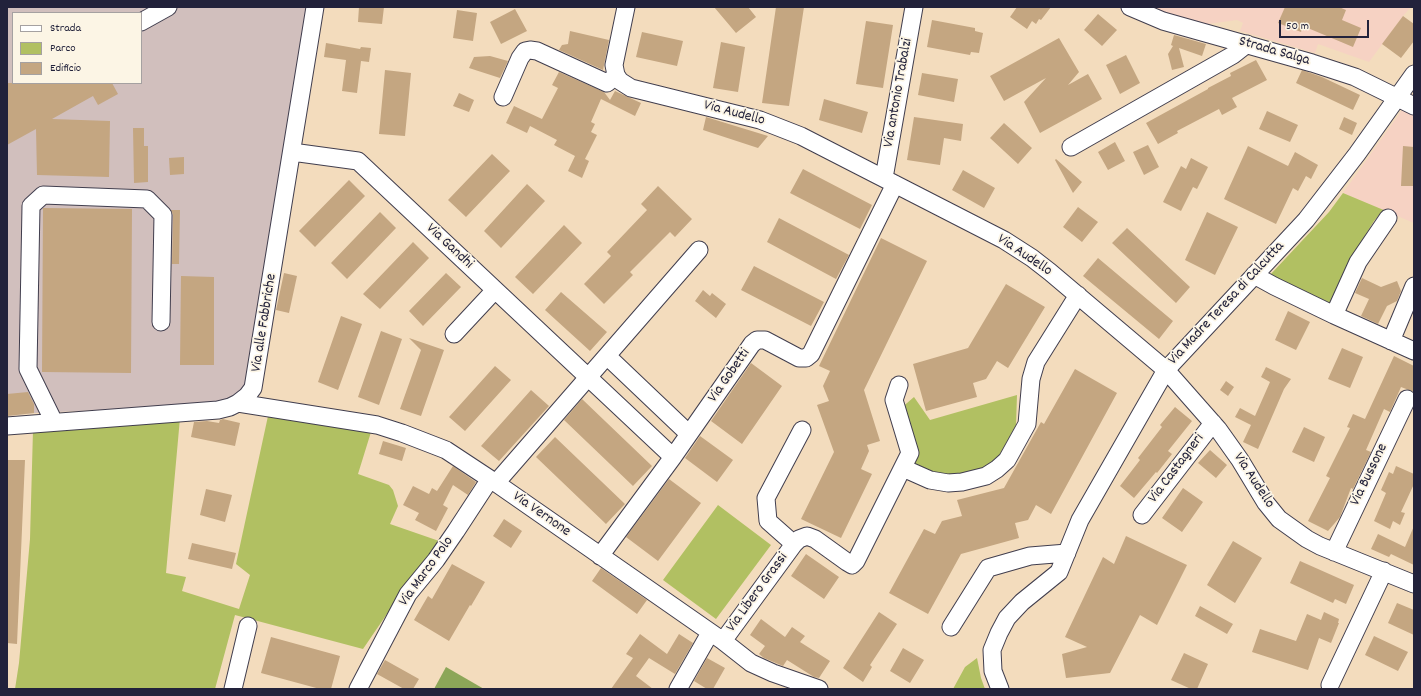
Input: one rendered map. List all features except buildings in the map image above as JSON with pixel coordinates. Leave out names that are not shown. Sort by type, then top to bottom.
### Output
[{"type":"street","points":[[142,21],[168,7]]},
{"type":"street","name":"Via alle Fabbriche","points":[[7,426],[218,410],[238,403],[247,396],[253,388],[256,380],[315,7]]},
{"type":"street","points":[[503,97],[520,58],[525,51],[530,50],[537,51],[607,83],[616,76],[614,65],[626,7]]},
{"type":"street","name":"Via antonio Trabalzi","points":[[889,181],[914,7]]},
{"type":"street","name":"Strada Salga","points":[[1130,7],[1163,21],[1247,44],[1355,77],[1414,106]]},
{"type":"street","points":[[1071,147],[1233,55],[1247,44]]},
{"type":"street","name":"Via Madre Teresa di Calcutta","points":[[1000,689],[993,670],[992,650],[999,633],[1007,618],[1022,602],[1059,572],[1080,520],[1166,370],[1306,220],[1358,154],[1414,74]]},
{"type":"street","name":"Via Audello","points":[[616,76],[620,81],[631,88],[760,120],[800,136],[1004,240],[1032,258],[1166,370],[1213,423],[1240,460],[1266,503],[1279,519],[1307,539],[1334,552],[1414,584]]},
{"type":"street","name":"Via Gandhi","points":[[292,152],[358,161],[673,457]]},
{"type":"street","name":"Via Gobetti","points":[[600,556],[690,434],[752,344],[757,340],[765,340],[799,358],[806,358],[812,354],[889,181]]},
{"type":"street","points":[[54,422],[28,368],[32,206],[43,195],[147,199],[164,215],[161,322]]},
{"type":"street","points":[[1334,315],[1358,262],[1388,218]]},
{"type":"street","points":[[493,481],[588,378],[699,250]]},
{"type":"street","points":[[1254,275],[1334,315],[1414,351]]},
{"type":"street","points":[[1391,341],[1414,286]]},
{"type":"street","points":[[454,334],[495,290]]},
{"type":"street","points":[[902,468],[930,480],[948,483],[962,482],[986,476],[1007,460],[1027,424],[1031,380],[1036,362],[1078,295]]},
{"type":"street","points":[[607,356],[690,434]]},
{"type":"street","name":"Via Libero Grassi","points":[[678,689],[716,637],[799,539],[807,536],[815,539],[852,565],[856,562],[910,453],[894,400],[899,385]]},
{"type":"street","name":"Via Bussone","points":[[1334,552],[1407,399]]},
{"type":"street","name":"Via Vernone","points":[[238,403],[378,425],[402,432],[446,450],[493,481],[751,663],[773,673],[820,689]]},
{"type":"street","name":"Via Castagneri","points":[[1142,516],[1213,423]]},
{"type":"street","name":"Via Libero Grassi","points":[[794,544],[768,521],[766,498],[802,430]]},
{"type":"street","name":"Via Marco Polo","points":[[358,689],[408,594],[436,560],[493,481]]},
{"type":"street","points":[[951,627],[988,568],[1030,556],[1067,553]]},
{"type":"street","points":[[1330,685],[1384,571]]},
{"type":"street","points":[[233,689],[248,626]]},
{"type":"shaded area","points":[[7,7],[311,7],[245,385],[235,400],[217,405],[34,413],[7,416]]},
{"type":"shaded area","points":[[1147,7],[1411,7],[1369,62],[1318,44],[1315,53],[1240,31],[1243,23],[1237,20],[1200,25]]},
{"type":"shaded area","points":[[1407,109],[1414,112],[1414,223],[1343,193],[1402,110]]},
{"type":"green space","points":[[1343,193],[1386,211],[1383,217],[1379,215],[1374,221],[1363,239],[1330,307],[1270,275],[1329,212]]},
{"type":"green space","points":[[1017,395],[1016,425],[995,463],[974,473],[952,477],[930,472],[911,464],[900,409],[914,397],[930,420]]},
{"type":"green space","points":[[273,413],[371,432],[358,474],[389,485],[393,490],[398,506],[390,524],[442,542],[406,586],[363,649],[235,615],[215,689],[15,689],[19,663],[30,539],[33,430],[180,418],[166,573],[186,577],[182,591],[239,609],[250,575],[236,564],[268,416]]},
{"type":"green space","points":[[718,505],[771,545],[716,619],[663,580]]},
{"type":"green space","points":[[977,658],[985,689],[953,689],[965,667]]},
{"type":"green space","points":[[446,667],[484,689],[434,689]]}]
